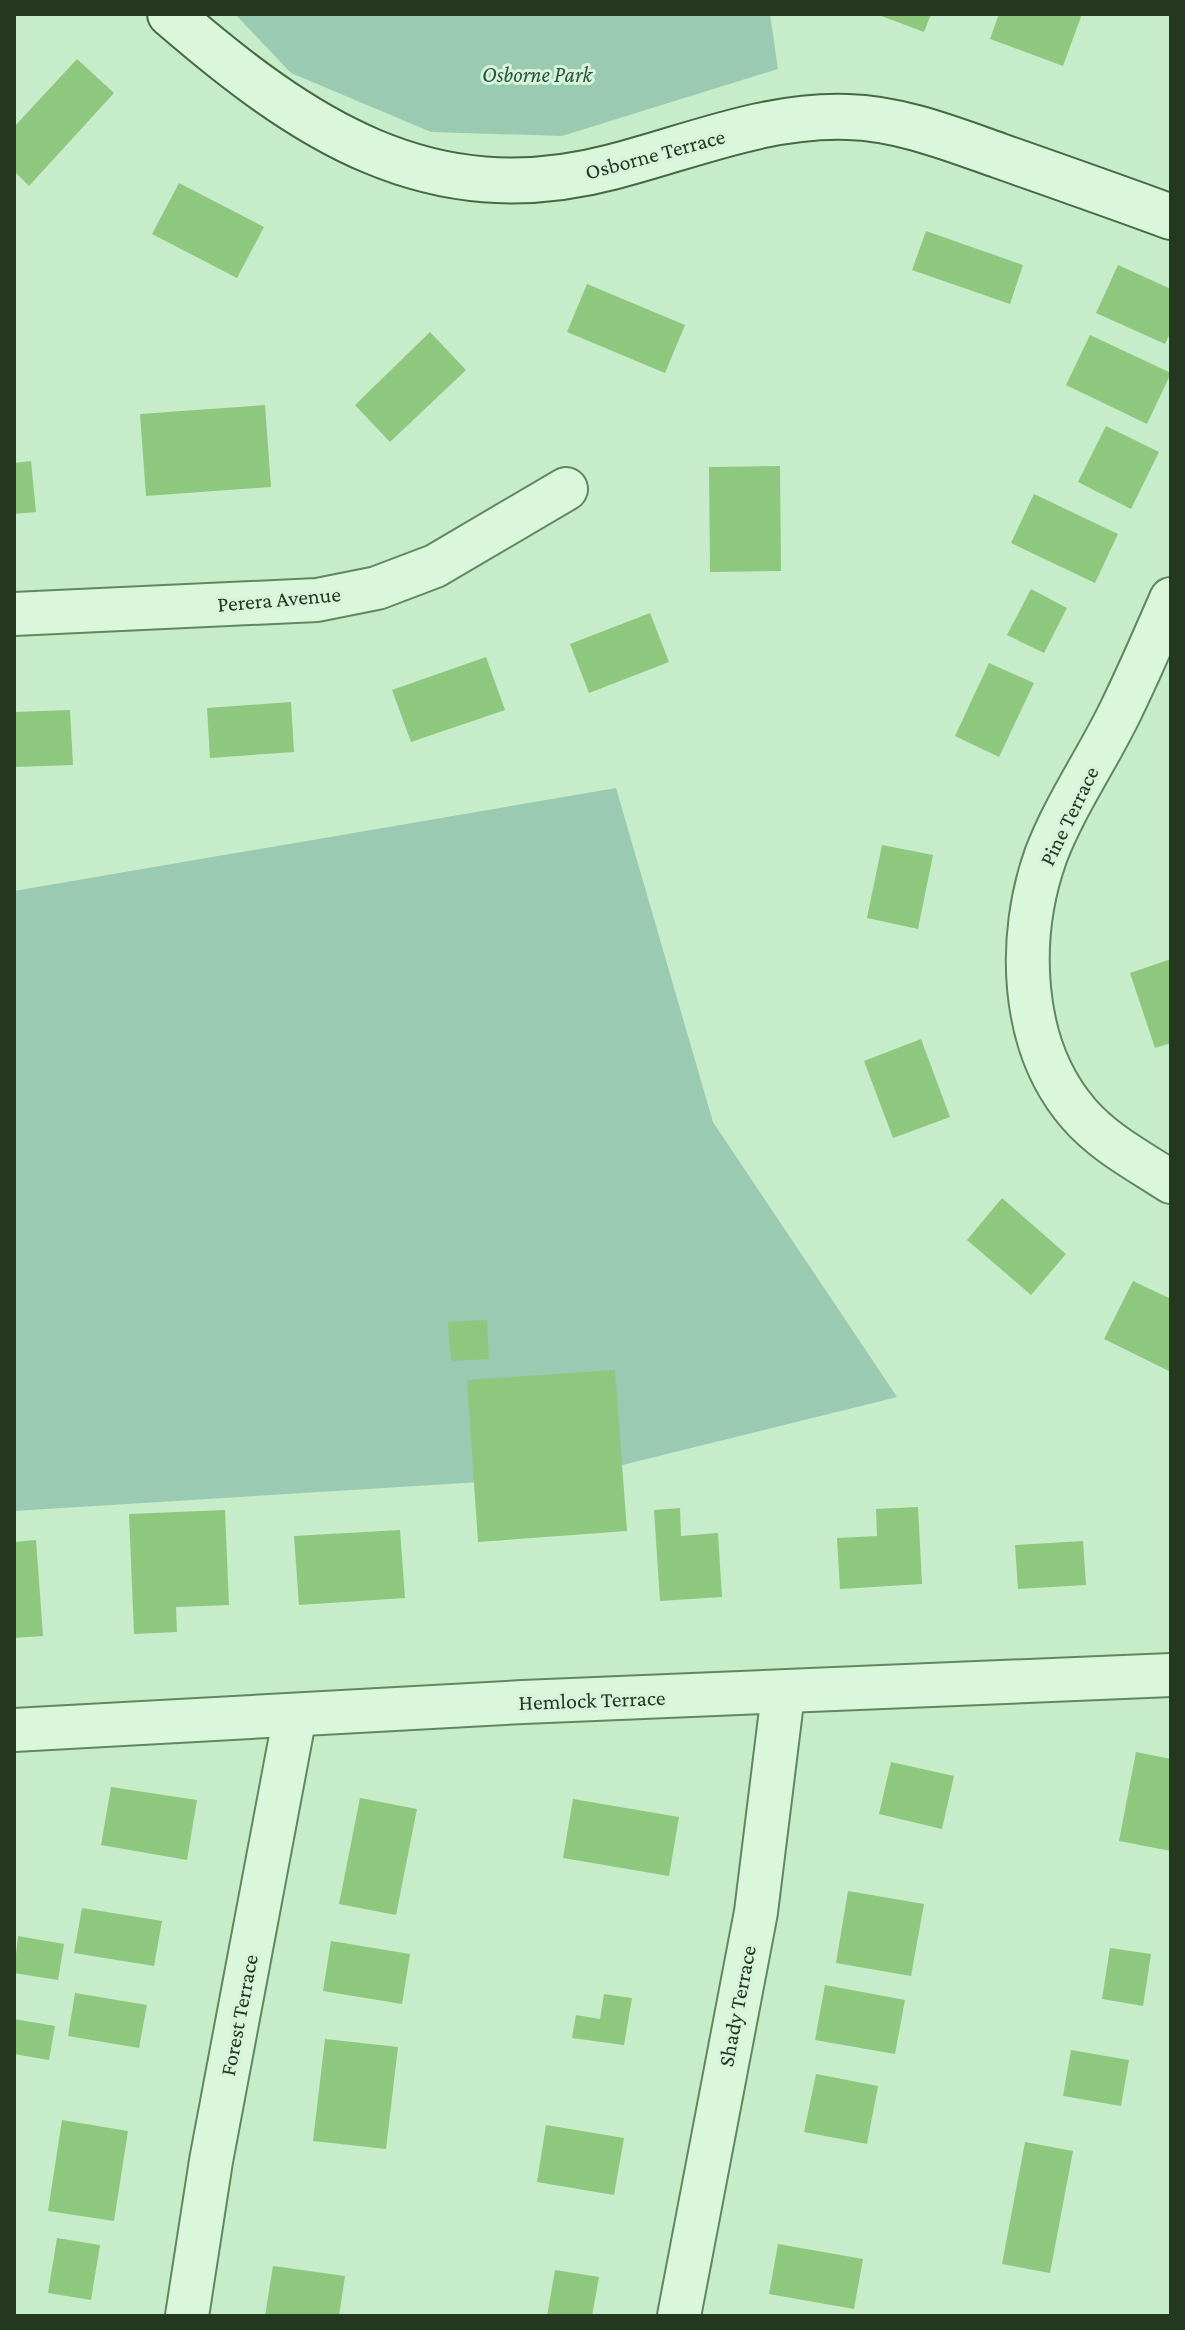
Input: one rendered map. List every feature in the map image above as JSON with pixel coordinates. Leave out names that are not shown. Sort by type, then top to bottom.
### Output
[{"type":"street","name":"Osborne Terrace","points":[[170,14],[243,77],[289,110],[371,152],[448,175],[534,181],[577,175],[752,127],[785,120],[849,117],[910,127],[958,141],[1171,217]]},
{"type":"street","name":"Perera Avenue","points":[[14,614],[317,600],[377,588],[435,566],[566,489]]},
{"type":"street","name":"Pine Terrace","points":[[1171,599],[1122,709],[1047,853],[1034,897],[1028,944],[1032,1006],[1038,1036],[1055,1077],[1078,1113],[1106,1140],[1171,1182]]},
{"type":"street","name":"Hemlock Terrace","points":[[14,1730],[523,1702],[783,1694],[1171,1675]]},
{"type":"street","name":"Shady Terrace","points":[[679,2316],[756,1912],[783,1694]]},
{"type":"street","name":"Forest Terrace","points":[[187,2316],[211,2161],[295,1715]]},
{"type":"green space","name":"Osborne Park","points":[[235,14],[770,14],[778,69],[562,136],[431,132],[291,73]]},
{"type":"green space","points":[[616,788],[713,1122],[897,1397],[578,1476],[14,1511],[14,891]]},
{"type":"building","points":[[876,14],[931,14],[924,32]]},
{"type":"building","points":[[999,14],[1082,14],[1063,66],[990,39]]},
{"type":"building","points":[[77,59],[114,93],[29,186],[14,171],[14,127]]},
{"type":"building","points":[[179,183],[264,227],[237,278],[152,234]]},
{"type":"building","points":[[926,231],[1023,265],[1010,304],[912,270]]},
{"type":"building","points":[[1118,265],[1171,289],[1171,331],[1165,344],[1096,313]]},
{"type":"building","points":[[587,284],[685,325],[665,373],[567,332]]},
{"type":"building","points":[[430,332],[466,370],[390,442],[355,405]]},
{"type":"building","points":[[1090,335],[1171,373],[1147,424],[1066,385]]},
{"type":"building","points":[[265,405],[271,487],[146,496],[140,414]]},
{"type":"building","points":[[1106,426],[1159,452],[1131,509],[1078,482]]},
{"type":"building","points":[[31,461],[36,512],[14,514],[14,463]]},
{"type":"building","points":[[780,466],[781,571],[710,572],[709,467]]},
{"type":"building","points":[[1034,494],[1118,534],[1095,583],[1011,543]]},
{"type":"building","points":[[1031,589],[1067,608],[1044,653],[1007,635]]},
{"type":"building","points":[[650,613],[669,662],[589,693],[570,644]]},
{"type":"building","points":[[486,657],[505,710],[411,742],[392,690]]},
{"type":"building","points":[[989,663],[1034,683],[999,757],[955,736]]},
{"type":"building","points":[[291,702],[294,752],[210,758],[207,708]]},
{"type":"building","points":[[70,710],[73,765],[14,767],[14,712]]},
{"type":"building","points":[[882,845],[933,855],[918,929],[867,918]]},
{"type":"building","points":[[1171,959],[1171,1043],[1155,1048],[1130,973]]},
{"type":"building","points":[[921,1039],[950,1117],[893,1138],[864,1061]]},
{"type":"building","points":[[1002,1198],[1066,1254],[1031,1295],[967,1240]]},
{"type":"building","points":[[1133,1281],[1171,1299],[1171,1372],[1104,1339]]},
{"type":"building","points":[[487,1320],[489,1359],[451,1361],[448,1322]]},
{"type":"building","points":[[615,1370],[627,1531],[478,1542],[467,1380]]},
{"type":"building","points":[[918,1507],[922,1584],[840,1589],[837,1538],[877,1536],[876,1509]]},
{"type":"building","points":[[680,1508],[681,1536],[718,1533],[722,1597],[660,1601],[654,1510]]},
{"type":"building","points":[[225,1510],[229,1605],[176,1607],[177,1632],[134,1634],[129,1514]]},
{"type":"building","points":[[400,1530],[405,1598],[299,1605],[294,1536]]},
{"type":"building","points":[[36,1540],[43,1636],[14,1638],[14,1542]]},
{"type":"building","points":[[1083,1541],[1086,1585],[1018,1589],[1015,1545]]},
{"type":"building","points":[[1136,1752],[1171,1759],[1171,1851],[1119,1841]]},
{"type":"building","points":[[891,1762],[954,1776],[942,1829],[879,1814]]},
{"type":"building","points":[[111,1787],[197,1800],[187,1860],[101,1845]]},
{"type":"building","points":[[360,1798],[417,1809],[396,1915],[339,1904]]},
{"type":"building","points":[[573,1799],[679,1817],[669,1876],[563,1858]]},
{"type":"building","points":[[848,1891],[924,1904],[911,1976],[836,1963]]},
{"type":"building","points":[[82,1908],[162,1921],[154,1966],[74,1953]]},
{"type":"building","points":[[18,1936],[64,1944],[58,1980],[14,1973]]},
{"type":"building","points":[[331,1941],[410,1954],[402,2004],[323,1991]]},
{"type":"building","points":[[1110,1948],[1151,1954],[1143,2006],[1102,1999]]},
{"type":"building","points":[[825,1985],[905,2000],[895,2054],[815,2040]]},
{"type":"building","points":[[75,1993],[147,2005],[139,2048],[68,2036]]},
{"type":"building","points":[[604,1994],[632,1998],[624,2045],[572,2038],[576,2015],[600,2019]]},
{"type":"building","points":[[14,2019],[55,2026],[49,2060],[14,2054]]},
{"type":"building","points":[[325,2039],[398,2047],[386,2149],[313,2141]]},
{"type":"building","points":[[1071,2050],[1129,2060],[1121,2106],[1063,2096]]},
{"type":"building","points":[[816,2074],[878,2086],[867,2144],[804,2132]]},
{"type":"building","points":[[62,2120],[128,2131],[114,2221],[48,2211]]},
{"type":"building","points":[[546,2125],[624,2138],[614,2195],[537,2182]]},
{"type":"building","points":[[1025,2142],[1073,2151],[1050,2273],[1002,2264]]},
{"type":"building","points":[[57,2238],[100,2245],[91,2300],[48,2293]]},
{"type":"building","points":[[778,2244],[863,2259],[854,2309],[769,2294]]},
{"type":"building","points":[[273,2266],[345,2276],[339,2316],[265,2316]]},
{"type":"building","points":[[555,2270],[599,2277],[592,2316],[547,2316]]}]
